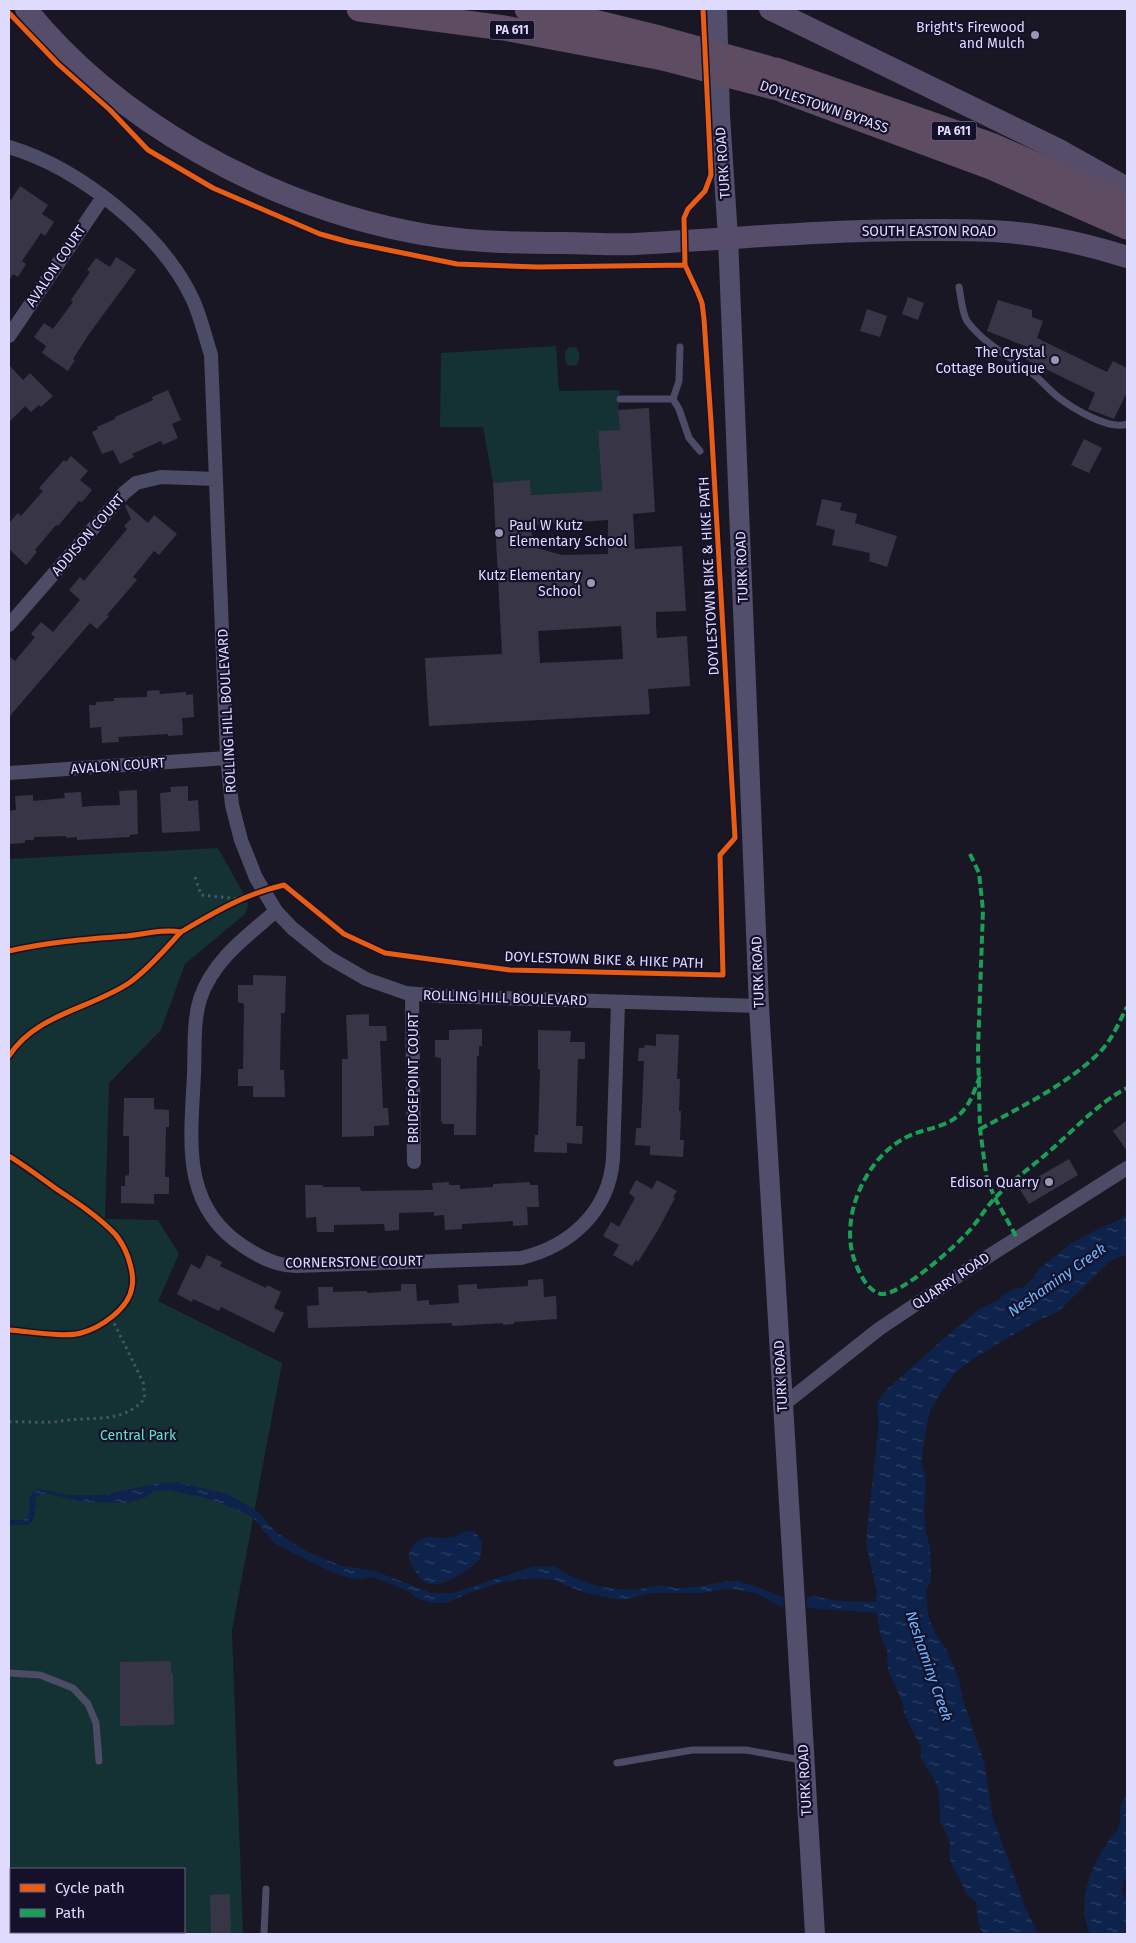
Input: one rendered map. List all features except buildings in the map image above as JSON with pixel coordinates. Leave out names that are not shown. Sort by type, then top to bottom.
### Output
[{"type":"highway","name":"DOYLESTOWN BYPASS","points":[[359,9],[661,48]]},
{"type":"highway","name":"DOYLESTOWN BYPASS","points":[[526,9],[557,14],[661,48],[778,79],[991,145],[1127,205]]},
{"type":"highway","name":"DOYLESTOWN BYPASS","points":[[778,79],[991,167],[1127,227]]},
{"type":"main road","name":"SOUTH EASTON ROAD","points":[[26,9],[88,74],[123,102],[165,131],[208,157],[253,180],[335,212],[394,229],[443,237],[522,243],[625,244],[876,230],[987,230],[1048,237],[1127,257]]},
{"type":"main road","points":[[774,11],[1061,151],[1127,188]]},
{"type":"street","name":"TURK ROAD","points":[[717,9],[720,116],[728,237],[759,1006],[815,1934]]},
{"type":"street","name":"ROLLING HILL BOULEVARD","points":[[9,147],[49,163],[69,174],[103,197],[139,227],[159,248],[192,299],[202,322],[211,355],[227,758],[232,805],[241,840],[256,878],[276,911],[298,932],[344,967],[366,979],[412,994],[759,1006]]},
{"type":"street","name":"AVALON COURT","points":[[9,336],[103,197]]},
{"type":"street","name":"ADDISON COURT","points":[[9,625],[124,493],[136,483],[161,477],[216,479]]},
{"type":"street","name":"AVALON COURT","points":[[9,773],[227,758]]},
{"type":"street","name":"CORNERSTONE COURT","points":[[276,911],[233,948],[220,962],[211,975],[200,998],[196,1019],[192,1167],[200,1198],[223,1230],[238,1244],[276,1263],[292,1266],[521,1258],[545,1251],[572,1234],[592,1216],[600,1204],[611,1179],[618,1002]]},
{"type":"street","name":"BRIDGEPOINT COURT","points":[[412,994],[414,1162]]},
{"type":"street","name":"QUARRY ROAD","points":[[782,1405],[879,1329],[970,1268],[1127,1168]]},
{"type":"lane","points":[[959,287],[966,319],[990,345],[1041,380],[1059,397],[1084,413],[1104,423],[1121,426],[1127,424]]},
{"type":"lane","points":[[680,347],[679,381],[673,399],[679,409],[689,438],[700,451]]},
{"type":"lane","points":[[620,399],[673,399]]},
{"type":"lane","points":[[9,1673],[40,1675],[72,1688],[88,1704],[96,1723],[99,1761]]},
{"type":"lane","points":[[618,1763],[692,1750],[746,1750],[804,1760]]},
{"type":"lane","points":[[264,1934],[266,1889]]},
{"type":"path","points":[[195,877],[200,895],[240,899]]},
{"type":"path","points":[[232,903],[264,890]]},
{"type":"path","points":[[9,1422],[104,1419],[130,1412],[140,1405],[145,1398],[144,1382],[112,1316],[103,1322]]},
{"type":"green space","points":[[556,346],[559,391],[620,390],[618,410],[620,430],[598,432],[602,491],[531,495],[530,481],[493,483],[483,427],[440,427],[441,353]]},
{"type":"green space","points":[[569,347],[577,348],[578,351],[579,360],[575,366],[567,365],[565,353]]},
{"type":"green space","name":"Central Park","points":[[218,848],[247,900],[248,906],[245,914],[185,964],[161,1030],[109,1083],[105,1219],[158,1220],[179,1254],[158,1301],[282,1363],[232,1631],[243,1934],[9,1934],[9,859]]},
{"type":"water","name":"Neshaminy Creek","points":[[1127,1214],[1127,1254],[1110,1261],[1058,1312],[1037,1321],[1004,1340],[974,1358],[955,1373],[929,1413],[921,1460],[926,1481],[924,1510],[926,1533],[930,1547],[931,1580],[926,1591],[928,1616],[936,1635],[946,1649],[959,1679],[963,1700],[984,1762],[993,1818],[1026,1909],[1038,1934],[982,1934],[976,1902],[967,1895],[949,1856],[950,1842],[940,1821],[939,1790],[921,1758],[921,1747],[905,1716],[903,1704],[888,1669],[887,1650],[880,1634],[877,1613],[812,1608],[807,1606],[807,1597],[813,1596],[838,1601],[875,1602],[877,1593],[866,1542],[879,1422],[877,1413],[878,1401],[885,1391],[980,1309],[997,1301],[1014,1289],[1022,1288],[1034,1278],[1038,1270],[1070,1244],[1119,1220]]},
{"type":"water","points":[[176,1482],[228,1494],[257,1511],[277,1533],[308,1552],[342,1566],[375,1571],[431,1593],[453,1593],[532,1567],[554,1566],[568,1575],[597,1586],[616,1589],[634,1590],[662,1585],[675,1588],[696,1587],[737,1581],[758,1587],[784,1598],[783,1608],[758,1594],[740,1590],[728,1589],[702,1593],[651,1593],[622,1600],[585,1593],[554,1580],[536,1578],[493,1585],[446,1603],[432,1603],[418,1599],[410,1592],[371,1577],[356,1579],[342,1576],[274,1543],[255,1520],[247,1514],[209,1499],[169,1490],[154,1491],[144,1498],[128,1503],[85,1502],[41,1494],[36,1498],[35,1515],[29,1525],[9,1525],[9,1520],[22,1520],[28,1517],[30,1500],[34,1490],[39,1489],[70,1495],[101,1495],[159,1483]]},
{"type":"water","points":[[469,1531],[475,1532],[482,1542],[480,1559],[468,1569],[443,1583],[427,1583],[421,1579],[408,1558],[411,1549],[419,1540],[427,1537],[450,1538]]},
{"type":"water","points":[[1127,1796],[1127,1875],[1122,1891],[1127,1902],[1127,1934],[1090,1934],[1084,1910],[1087,1886],[1101,1852],[1117,1830],[1122,1802]]},
{"type":"marked path","points":[[970,854],[979,873],[983,910],[978,1049],[980,1129],[987,1180],[1017,1238]]},
{"type":"marked path","points":[[980,1129],[1042,1095],[1086,1065],[1108,1042],[1127,1007]]},
{"type":"marked path","points":[[980,1076],[970,1100],[961,1113],[948,1122],[910,1135],[889,1148],[867,1175],[859,1191],[850,1225],[851,1243],[854,1259],[861,1275],[867,1285],[876,1292],[881,1294],[890,1292],[914,1279],[927,1269],[962,1238],[994,1199],[1008,1186],[1097,1108],[1127,1088]]},
{"type":"cycle path","name":"DOYLESTOWN BIKE & HIKE PATH","points":[[9,951],[68,941],[161,931],[181,932],[218,911],[256,893],[284,885],[344,934],[385,953],[510,970],[723,975],[720,855],[735,838],[704,319],[702,303],[685,265],[684,218],[688,209],[705,191],[711,175],[703,9]]},
{"type":"cycle path","points":[[9,13],[58,64],[110,110],[148,150],[213,188],[320,234],[349,242],[457,264],[538,267],[685,265]]},
{"type":"cycle path","points":[[9,1056],[20,1042],[49,1021],[114,992],[129,983],[150,965],[181,932]]},
{"type":"cycle path","points":[[9,1156],[101,1221],[115,1234],[123,1245],[128,1257],[133,1280],[130,1295],[120,1310],[97,1327],[81,1333],[65,1335],[9,1330]]},
{"type":"place","name":"Bright's Firewood and Mulch","points":[[1035,35]]},
{"type":"place","name":"The Crystal Cottage Boutique","points":[[1055,360]]},
{"type":"place","name":"Paul W Kutz Elementary School","points":[[499,533]]},
{"type":"place","name":"Kutz Elementary School","points":[[591,583]]},
{"type":"place","name":"Edison Quarry","points":[[1049,1182]]}]
